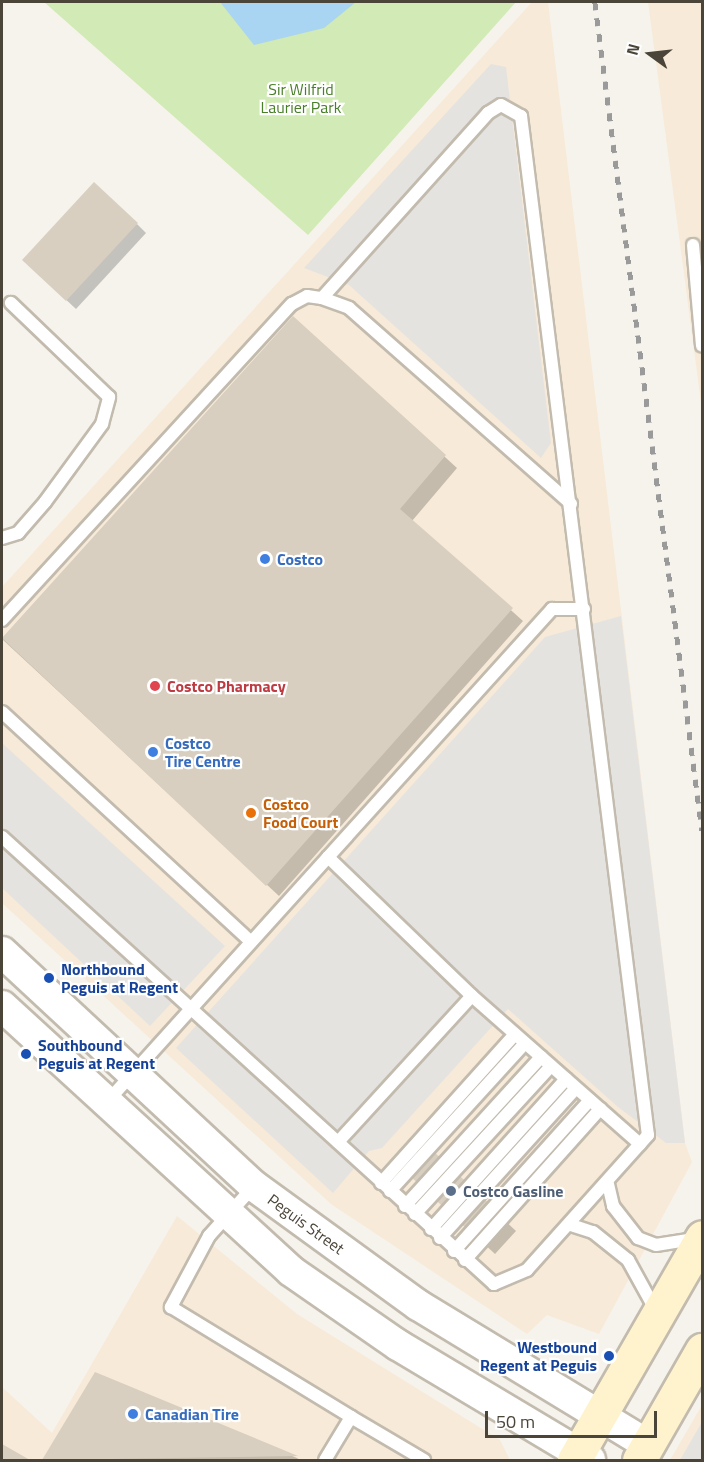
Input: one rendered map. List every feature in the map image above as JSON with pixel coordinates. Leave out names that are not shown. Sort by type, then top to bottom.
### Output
[{"type":"main road","points":[[581,1458],[603,1413],[702,1237]]},
{"type":"main road","points":[[642,1456],[702,1350]]},
{"type":"street","name":"Peguis Street","points":[[2,952],[254,1186],[418,1305],[603,1413],[642,1456]]},
{"type":"street","points":[[2,1006],[226,1218],[352,1315],[581,1458]]},
{"type":"lane","points":[[2,837],[193,1008],[454,1251],[494,1284],[508,1281],[527,1270],[608,1184],[648,1135],[571,504],[520,116],[501,105],[488,113],[322,298]]},
{"type":"lane","points":[[693,245],[702,346]]},
{"type":"lane","points":[[2,620],[292,303],[307,296],[322,298],[349,308],[571,504]]},
{"type":"lane","points":[[2,538],[18,533],[45,502],[102,424],[109,397],[11,303]]},
{"type":"lane","points":[[105,1104],[552,609],[584,609]]},
{"type":"lane","points":[[2,712],[251,942]]},
{"type":"lane","points":[[328,857],[472,996],[640,1144]]},
{"type":"lane","points":[[338,1142],[472,996]]},
{"type":"lane","points":[[386,1187],[515,1034]]},
{"type":"lane","points":[[386,1187],[525,1043]]},
{"type":"lane","points":[[410,1210],[541,1057]]},
{"type":"lane","points":[[410,1210],[551,1066]]},
{"type":"lane","points":[[431,1229],[566,1079]]},
{"type":"lane","points":[[440,1238],[576,1088]]},
{"type":"lane","points":[[454,1251],[590,1100]]},
{"type":"lane","points":[[465,1260],[600,1109]]},
{"type":"lane","points":[[608,1184],[613,1206],[638,1238],[656,1245],[702,1237]]},
{"type":"lane","points":[[254,1186],[209,1236],[171,1307],[424,1461]]},
{"type":"lane","points":[[571,1225],[593,1232],[628,1260],[658,1315]]},
{"type":"lane","points":[[325,1461],[351,1417]]},
{"type":"shaded area","points":[[532,2],[548,2],[685,1143],[692,1162],[599,1334],[547,1315],[527,1334],[331,1204],[2,903],[2,587]]},
{"type":"shaded area","points":[[648,2],[702,2],[702,410]]},
{"type":"shaded area","points":[[491,64],[506,67],[551,443],[541,458],[349,285],[304,268]]},
{"type":"shaded area","points":[[621,616],[685,1143],[666,1143],[618,1107],[508,1009],[382,1148],[369,1151],[333,1193],[176,1048],[545,637]]},
{"type":"shaded area","points":[[2,743],[225,946],[150,1026],[2,888]]},
{"type":"shaded area","points":[[177,1216],[297,1314],[500,1440],[510,1460],[2,1460],[2,1387],[52,1433]]},
{"type":"shaded area","points":[[702,1405],[702,1460],[670,1460]]},
{"type":"shaded area","points":[[702,1422],[702,1460],[680,1460]]},
{"type":"green space","name":"Sir Wilfrid Laurier Park","points":[[44,2],[516,2],[308,235]]},
{"type":"water","points":[[220,2],[356,2],[324,28],[254,45]]},
{"type":"building","points":[[94,182],[138,223],[66,301],[22,260]]},
{"type":"building","name":"Costco","points":[[293,316],[446,455],[400,509],[513,608],[266,886],[2,638]]},
{"type":"building","name":"Costco Gasline","points":[[417,1136],[508,1221],[485,1246],[394,1161]]},
{"type":"building","name":"Canadian Tire","points":[[95,1372],[298,1456],[42,1460]]},
{"type":"building","points":[[2,1444],[30,1460],[2,1460]]},
{"type":"railway","points":[[595,2],[702,830]]},
{"type":"place","name":"Costco","points":[[265,559]]},
{"type":"place","name":"Costco Pharmacy","points":[[155,686]]},
{"type":"place","name":"Costco Tire Centre","points":[[153,752]]},
{"type":"place","name":"Costco Food Court","points":[[251,813]]},
{"type":"place","name":"Northbound Peguis at Regent","points":[[49,978]]},
{"type":"place","name":"Southbound Peguis at Regent","points":[[26,1054]]},
{"type":"place","name":"Costco Gasline","points":[[451,1191]]},
{"type":"place","name":"Westbound Regent at Peguis","points":[[609,1356]]},
{"type":"place","name":"Canadian Tire","points":[[133,1414]]}]
